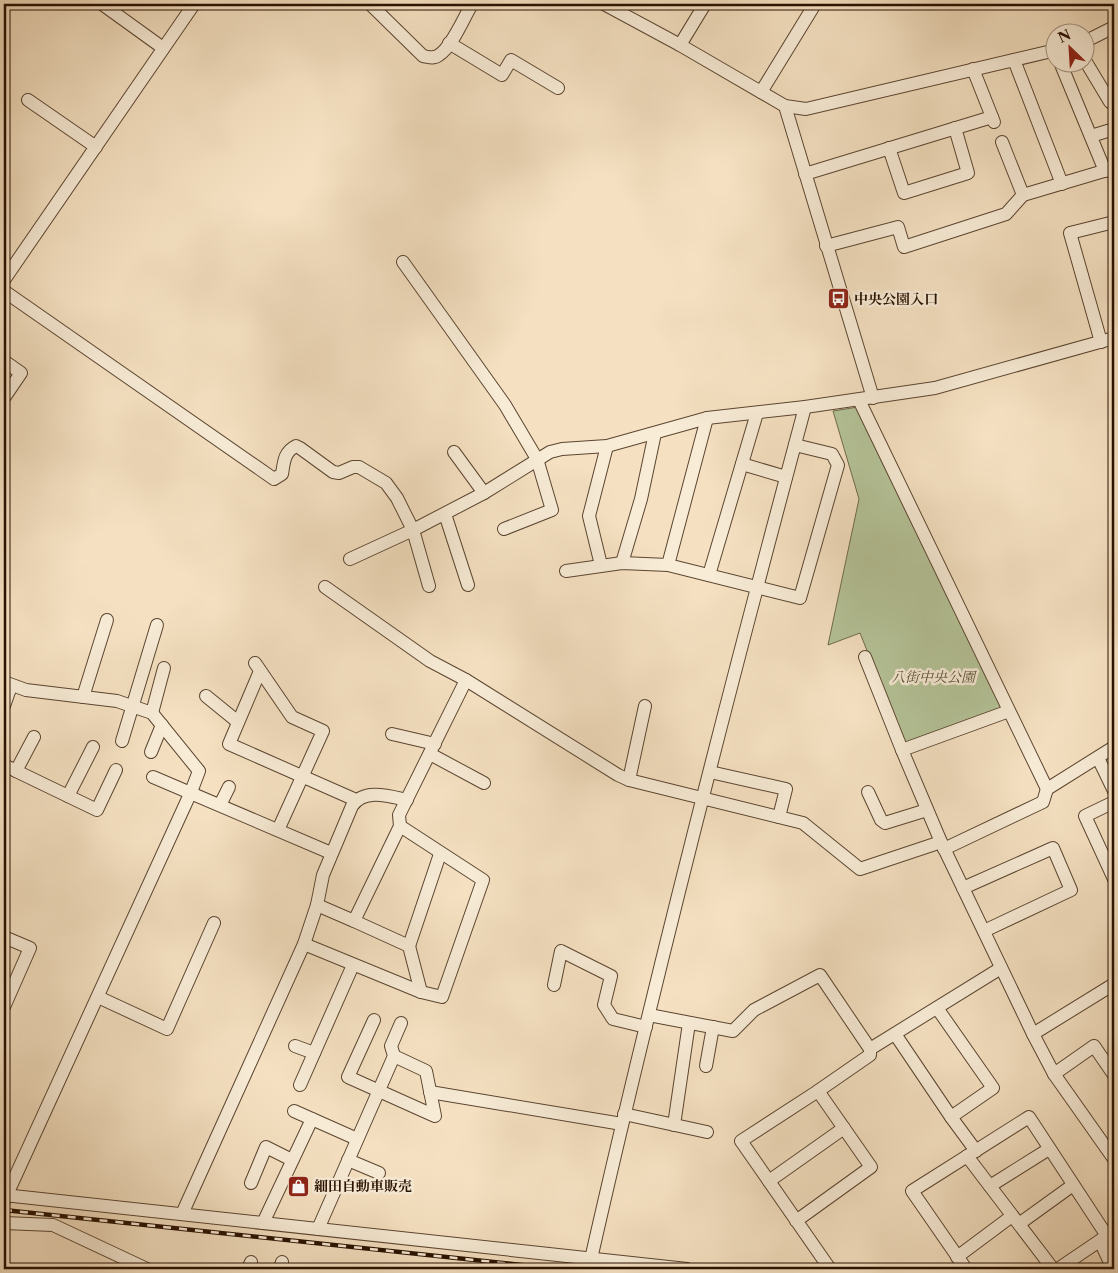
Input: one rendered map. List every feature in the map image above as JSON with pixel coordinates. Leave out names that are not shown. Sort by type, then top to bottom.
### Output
[{"type":"street","points":[[102,4],[163,48]]},
{"type":"street","points":[[4,280],[194,4]]},
{"type":"street","points":[[370,4],[423,56],[432,58],[440,55],[449,43],[472,4]]},
{"type":"street","points":[[604,4],[680,45],[785,106],[806,109],[1046,53]]},
{"type":"street","points":[[680,45],[705,4]]},
{"type":"street","points":[[761,92],[815,4]]},
{"type":"street","points":[[1096,36],[1114,28]]},
{"type":"street","points":[[449,43],[502,75],[511,60],[558,88]]},
{"type":"street","points":[[1014,60],[1062,184]]},
{"type":"street","points":[[805,174],[955,128],[993,119],[972,70]]},
{"type":"street","points":[[826,246],[898,227],[904,247],[1006,214],[1022,195],[1110,170],[1091,136],[1064,72]]},
{"type":"street","points":[[1092,72],[1110,102]]},
{"type":"street","points":[[28,100],[96,147]]},
{"type":"street","points":[[785,106],[873,398]]},
{"type":"street","points":[[889,148],[904,193],[968,173],[955,128]]},
{"type":"street","points":[[1091,136],[1114,129]]},
{"type":"street","points":[[1002,142],[1022,195]]},
{"type":"street","points":[[1101,342],[1070,234],[1114,222]]},
{"type":"street","points":[[403,262],[505,405],[537,459],[552,510],[504,529]]},
{"type":"street","points":[[4,291],[274,479],[282,474],[285,456],[289,450],[296,446],[333,472],[339,473],[353,467],[365,470],[386,483],[398,498],[412,530],[429,586]]},
{"type":"street","points":[[350,559],[445,514],[484,493],[550,452],[562,449],[607,446],[707,418],[860,400],[935,388],[1114,338]]},
{"type":"street","points":[[4,361],[21,373],[4,398]]},
{"type":"street","points":[[860,400],[1047,790]]},
{"type":"street","points":[[591,1259],[623,1119],[703,799],[805,407]]},
{"type":"street","points":[[709,575],[757,413]]},
{"type":"street","points":[[668,565],[707,418]]},
{"type":"street","points":[[622,563],[641,499],[655,433]]},
{"type":"street","points":[[566,571],[622,563],[668,565],[800,598],[838,465],[832,454],[795,445]]},
{"type":"street","points":[[601,565],[589,516],[607,446]]},
{"type":"street","points":[[454,452],[484,493]]},
{"type":"street","points":[[742,464],[786,477]]},
{"type":"street","points":[[445,514],[468,585]]},
{"type":"street","points":[[325,587],[430,661],[466,680],[618,775],[629,780],[803,823],[860,869],[943,846],[1043,802],[1047,790],[1114,747]]},
{"type":"street","points":[[83,696],[107,620]]},
{"type":"street","points":[[122,741],[157,626]]},
{"type":"street","points":[[865,657],[943,846],[1033,1034],[1054,1074],[1114,1159]]},
{"type":"street","points":[[278,830],[304,777],[324,731],[292,717],[257,667],[229,744],[304,777],[356,800]]},
{"type":"street","points":[[152,713],[164,668]]},
{"type":"street","points":[[354,921],[400,826],[399,815],[466,680]]},
{"type":"street","points":[[4,706],[7,684],[26,690],[117,701],[152,713],[199,770],[191,792],[98,997],[4,1198],[182,1214],[687,1269]]},
{"type":"street","points":[[206,696],[238,722]]},
{"type":"street","points":[[629,780],[645,706]]},
{"type":"street","points":[[902,750],[1009,711]]},
{"type":"street","points":[[151,752],[162,725]]},
{"type":"street","points":[[392,734],[432,749],[484,783]]},
{"type":"street","points":[[16,770],[34,737]]},
{"type":"street","points":[[68,796],[93,747]]},
{"type":"street","points":[[1098,758],[1114,791]]},
{"type":"street","points":[[4,765],[97,810],[116,770]]},
{"type":"street","points":[[710,772],[786,789],[779,817]]},
{"type":"street","points":[[153,777],[332,853]]},
{"type":"street","points":[[220,805],[229,787]]},
{"type":"street","points":[[868,792],[881,820],[885,823],[927,810]]},
{"type":"street","points":[[182,1214],[304,944],[323,875],[352,806],[356,800],[366,795],[381,794],[407,800]]},
{"type":"street","points":[[1114,802],[1085,816],[1114,879]]},
{"type":"street","points":[[304,944],[421,992],[442,998],[483,880],[440,854],[400,826]]},
{"type":"street","points":[[963,888],[1053,848],[1071,890],[984,931]]},
{"type":"street","points":[[421,992],[409,946],[440,854]]},
{"type":"street","points":[[316,905],[409,946]]},
{"type":"street","points":[[98,997],[167,1029],[214,923]]},
{"type":"street","points":[[4,937],[30,948],[4,1007]]},
{"type":"street","points":[[554,985],[561,951],[611,976],[604,1005],[613,1020],[689,1023],[733,1031],[754,1010],[820,975],[870,1049],[870,1055],[741,1141],[830,1269]]},
{"type":"street","points":[[300,1084],[353,965]]},
{"type":"street","points":[[870,1049],[1002,968]]},
{"type":"street","points":[[1033,1034],[1114,984]]},
{"type":"street","points":[[937,1008],[993,1088],[950,1117]]},
{"type":"street","points":[[374,1020],[348,1077],[435,1116],[426,1071],[394,1056]]},
{"type":"street","points":[[318,1229],[394,1056],[391,1046],[401,1023]]},
{"type":"street","points":[[674,1125],[689,1023]]},
{"type":"street","points":[[706,1066],[713,1027]]},
{"type":"street","points":[[895,1034],[950,1117],[990,1186],[1052,1269]]},
{"type":"street","points":[[295,1046],[314,1053]]},
{"type":"street","points":[[1054,1074],[1094,1046],[1114,1075]]},
{"type":"street","points":[[796,1221],[871,1168],[818,1091]]},
{"type":"street","points":[[430,1092],[674,1125],[707,1132]]},
{"type":"street","points":[[294,1111],[357,1139]]},
{"type":"street","points":[[966,1269],[912,1191],[1029,1117],[1107,1236],[1114,1269]]},
{"type":"street","points":[[263,1223],[312,1119]]},
{"type":"street","points":[[769,1181],[844,1128]]},
{"type":"street","points":[[251,1183],[266,1147],[292,1160]]},
{"type":"street","points":[[990,1186],[1050,1149]]},
{"type":"street","points":[[348,1160],[379,1173]]},
{"type":"street","points":[[957,1257],[1073,1185]]},
{"type":"street","points":[[4,1223],[53,1225],[133,1266],[147,1269]]},
{"type":"street","points":[[1058,1269],[1107,1236]]},
{"type":"green space","name":"八街中央公園","points":[[858,407],[1005,709],[905,746],[860,633],[828,645],[859,499],[833,411]]},
{"type":"railway","points":[[4,1210],[559,1269]]},
{"type":"place","name":"中央公園入口","points":[[838,299]]},
{"type":"place","name":"細田自動車販売","points":[[298,1186]]}]
